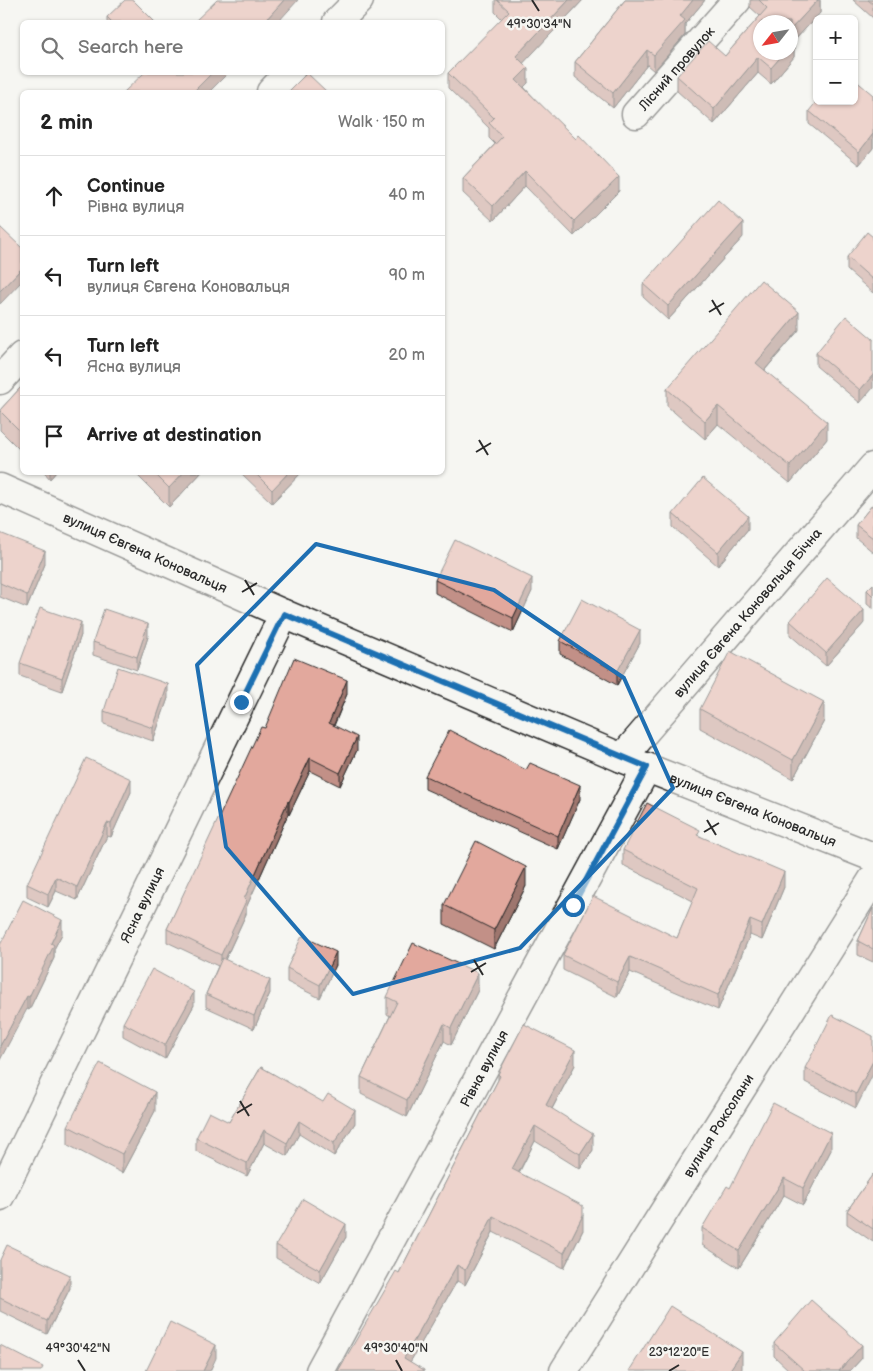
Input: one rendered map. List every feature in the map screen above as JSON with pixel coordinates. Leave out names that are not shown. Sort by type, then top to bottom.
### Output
[{"type":"street","points":[[339,20],[359,0]]},
{"type":"street","name":"Лісний провулок","points":[[636,114],[737,0]]},
{"type":"street","points":[[273,90],[287,75]]},
{"type":"street","points":[[0,380],[20,358]]},
{"type":"street","name":"вулиця Євгена Коновальця Бічна","points":[[622,758],[873,467]]},
{"type":"street","name":"вулиця Євгена Коновальця","points":[[0,488],[284,614],[622,758],[873,857]]},
{"type":"street","name":"Ясна вулиця","points":[[0,1196],[284,614]]},
{"type":"street","name":"Рівна вулиця","points":[[320,1371],[647,767]]},
{"type":"street","name":"вулиця Роксолани","points":[[564,1371],[873,879]]},
{"type":"highlighted area","points":[[316,544],[494,590],[624,678],[673,788],[520,948],[353,994],[226,847],[197,665]]},
{"type":"building","points":[[125,0],[133,0],[153,20],[110,20],[107,17]]},
{"type":"building","points":[[217,0],[284,0],[266,20],[196,20]]},
{"type":"building","points":[[497,0],[569,0],[516,56],[528,68],[516,80],[576,139],[579,135],[619,177],[574,221],[525,171],[493,206],[463,178],[502,137],[489,123],[494,118],[448,73],[509,11]]},
{"type":"building","points":[[625,0],[693,0],[680,16],[685,20],[654,55],[647,50],[613,93],[575,62]]},
{"type":"building","points":[[759,0],[818,0],[798,21],[798,15],[761,15],[767,8]]},
{"type":"building","points":[[753,24],[753,60],[755,60],[714,109],[677,76],[708,41],[725,56]]},
{"type":"building","points":[[762,60],[778,60],[771,68]]},
{"type":"building","points":[[142,75],[210,75],[195,90],[126,90]]},
{"type":"building","points":[[305,75],[309,75],[325,90],[290,90]]},
{"type":"building","points":[[858,82],[873,95],[873,134],[859,152],[809,111],[814,105],[858,105]]},
{"type":"building","points":[[718,200],[743,223],[668,306],[643,284]]},
{"type":"building","points":[[0,227],[20,246],[20,270],[0,291]]},
{"type":"building","points":[[867,232],[873,237],[873,280],[847,257]]},
{"type":"building","points":[[761,280],[799,312],[756,363],[827,422],[790,466],[718,406],[705,421],[667,389]]},
{"type":"building","points":[[846,316],[873,339],[873,375],[860,390],[816,353]]},
{"type":"building","points":[[20,388],[20,431],[0,410]]},
{"type":"building","points":[[156,475],[181,475],[169,488]]},
{"type":"building","points":[[257,475],[286,475],[272,490]]},
{"type":"building","points":[[703,478],[748,516],[718,552],[673,514]]},
{"type":"building","points":[[873,504],[873,538],[856,525]]},
{"type":"building","points":[[0,533],[45,551],[27,595],[0,583]]},
{"type":"building","points":[[455,540],[532,578],[513,618],[435,580]]},
{"type":"building","points":[[827,578],[864,610],[826,653],[790,621]]},
{"type":"building","points":[[873,584],[873,596],[867,590]]},
{"type":"building","points":[[582,599],[640,630],[617,672],[560,641]]},
{"type":"building","points":[[40,608],[81,622],[62,678],[20,663]]},
{"type":"building","points":[[104,609],[148,624],[137,657],[93,642]]},
{"type":"building","points":[[730,651],[824,702],[793,760],[700,709]]},
{"type":"building","points":[[294,658],[347,680],[329,723],[357,737],[340,773],[310,758],[288,801],[221,955],[167,929],[261,727],[265,728]]},
{"type":"building","points":[[118,667],[168,684],[153,728],[104,711]]},
{"type":"building","points":[[449,730],[526,770],[530,763],[580,785],[558,836],[425,776]]},
{"type":"building","points":[[86,758],[131,779],[111,824],[107,823],[77,887],[56,877],[48,894],[27,884]]},
{"type":"building","points":[[647,803],[700,830],[697,835],[784,872],[762,925],[750,920],[718,995],[630,957],[617,982],[563,955],[593,896],[677,938],[698,888],[623,850]]},
{"type":"building","points":[[476,841],[526,867],[494,930],[444,905]]},
{"type":"building","points":[[23,900],[62,920],[51,943],[54,945],[29,997],[27,996],[0,1046],[0,945]]},
{"type":"building","points":[[873,908],[873,949],[858,941]]},
{"type":"building","points":[[302,936],[336,952],[320,985],[287,968]]},
{"type":"building","points":[[413,943],[478,973],[451,1028],[444,1024],[407,1100],[361,1077],[397,1002],[387,997]]},
{"type":"building","points":[[222,958],[270,980],[254,1016],[206,994]]},
{"type":"building","points":[[152,969],[194,992],[165,1045],[123,1023]]},
{"type":"building","points":[[832,1015],[873,1036],[873,1061],[856,1094],[805,1068]]},
{"type":"building","points":[[524,1024],[575,1050],[546,1105],[593,1134],[580,1154],[535,1126],[512,1169],[583,1206],[583,1215],[564,1253],[493,1216],[465,1270],[457,1265],[404,1358],[424,1371],[338,1371],[396,1271],[399,1273],[500,1076],[498,1074]]},
{"type":"building","points":[[100,1063],[155,1092],[122,1154],[68,1126]]},
{"type":"building","points":[[261,1067],[323,1102],[328,1094],[355,1110],[334,1143],[299,1121],[287,1143],[264,1130],[247,1163],[196,1138],[209,1112],[229,1122]]},
{"type":"building","points":[[773,1103],[831,1133],[803,1188],[784,1178],[739,1251],[702,1228],[727,1186],[730,1188]]},
{"type":"building","points":[[873,1174],[873,1229],[847,1211]]},
{"type":"building","points":[[303,1199],[346,1224],[320,1270],[276,1245]]},
{"type":"building","points":[[7,1245],[70,1275],[47,1321],[0,1298],[0,1260]]},
{"type":"building","points":[[811,1300],[862,1345],[839,1371],[805,1371],[774,1343]]},
{"type":"building","points":[[670,1306],[742,1352],[729,1371],[629,1371]]},
{"type":"building","points":[[170,1322],[216,1345],[203,1371],[146,1371]]},
{"type":"building","points":[[0,1345],[43,1367],[41,1371],[0,1371]]},
{"type":"route","points":[[241,702],[284,614],[647,767],[573,905]]}]
